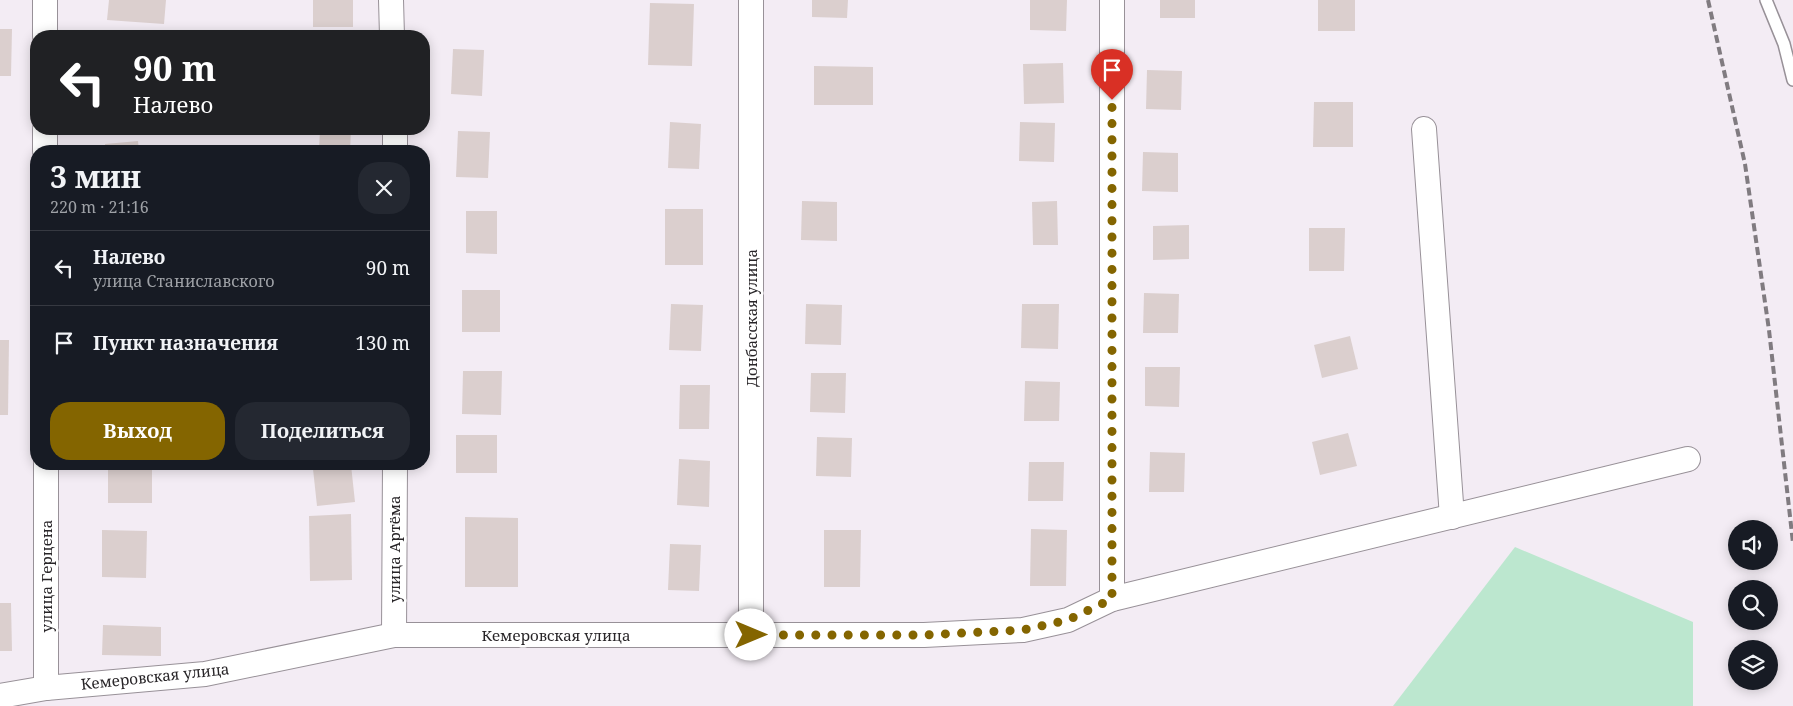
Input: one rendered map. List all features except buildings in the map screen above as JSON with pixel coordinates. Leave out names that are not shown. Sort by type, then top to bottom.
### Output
[{"type":"street","points":[[45,0],[45,30]]},
{"type":"street","points":[[391,0],[392,30]]},
{"type":"street","name":"Донбасская улица","points":[[751,0],[751,635]]},
{"type":"street","points":[[1112,0],[1112,599]]},
{"type":"street","points":[[1424,129],[1452,517]]},
{"type":"street","name":"Кемеровская улица","points":[[0,696],[46,688],[204,674],[394,635],[924,635],[1023,630],[1068,620],[1112,599],[1688,459]]},
{"type":"street","name":"улица Герцена","points":[[46,470],[46,688]]},
{"type":"street","name":"улица Артёма","points":[[394,635],[395,470]]},
{"type":"lane","points":[[1766,0],[1784,44],[1793,80]]},
{"type":"green space","points":[[1515,547],[1693,622],[1693,706],[1393,706]]},
{"type":"railway","points":[[1708,0],[1745,164],[1769,330],[1793,543]]},
{"type":"route","points":[[751,635],[924,635],[1023,630],[1068,620],[1112,599],[1112,100]]}]
